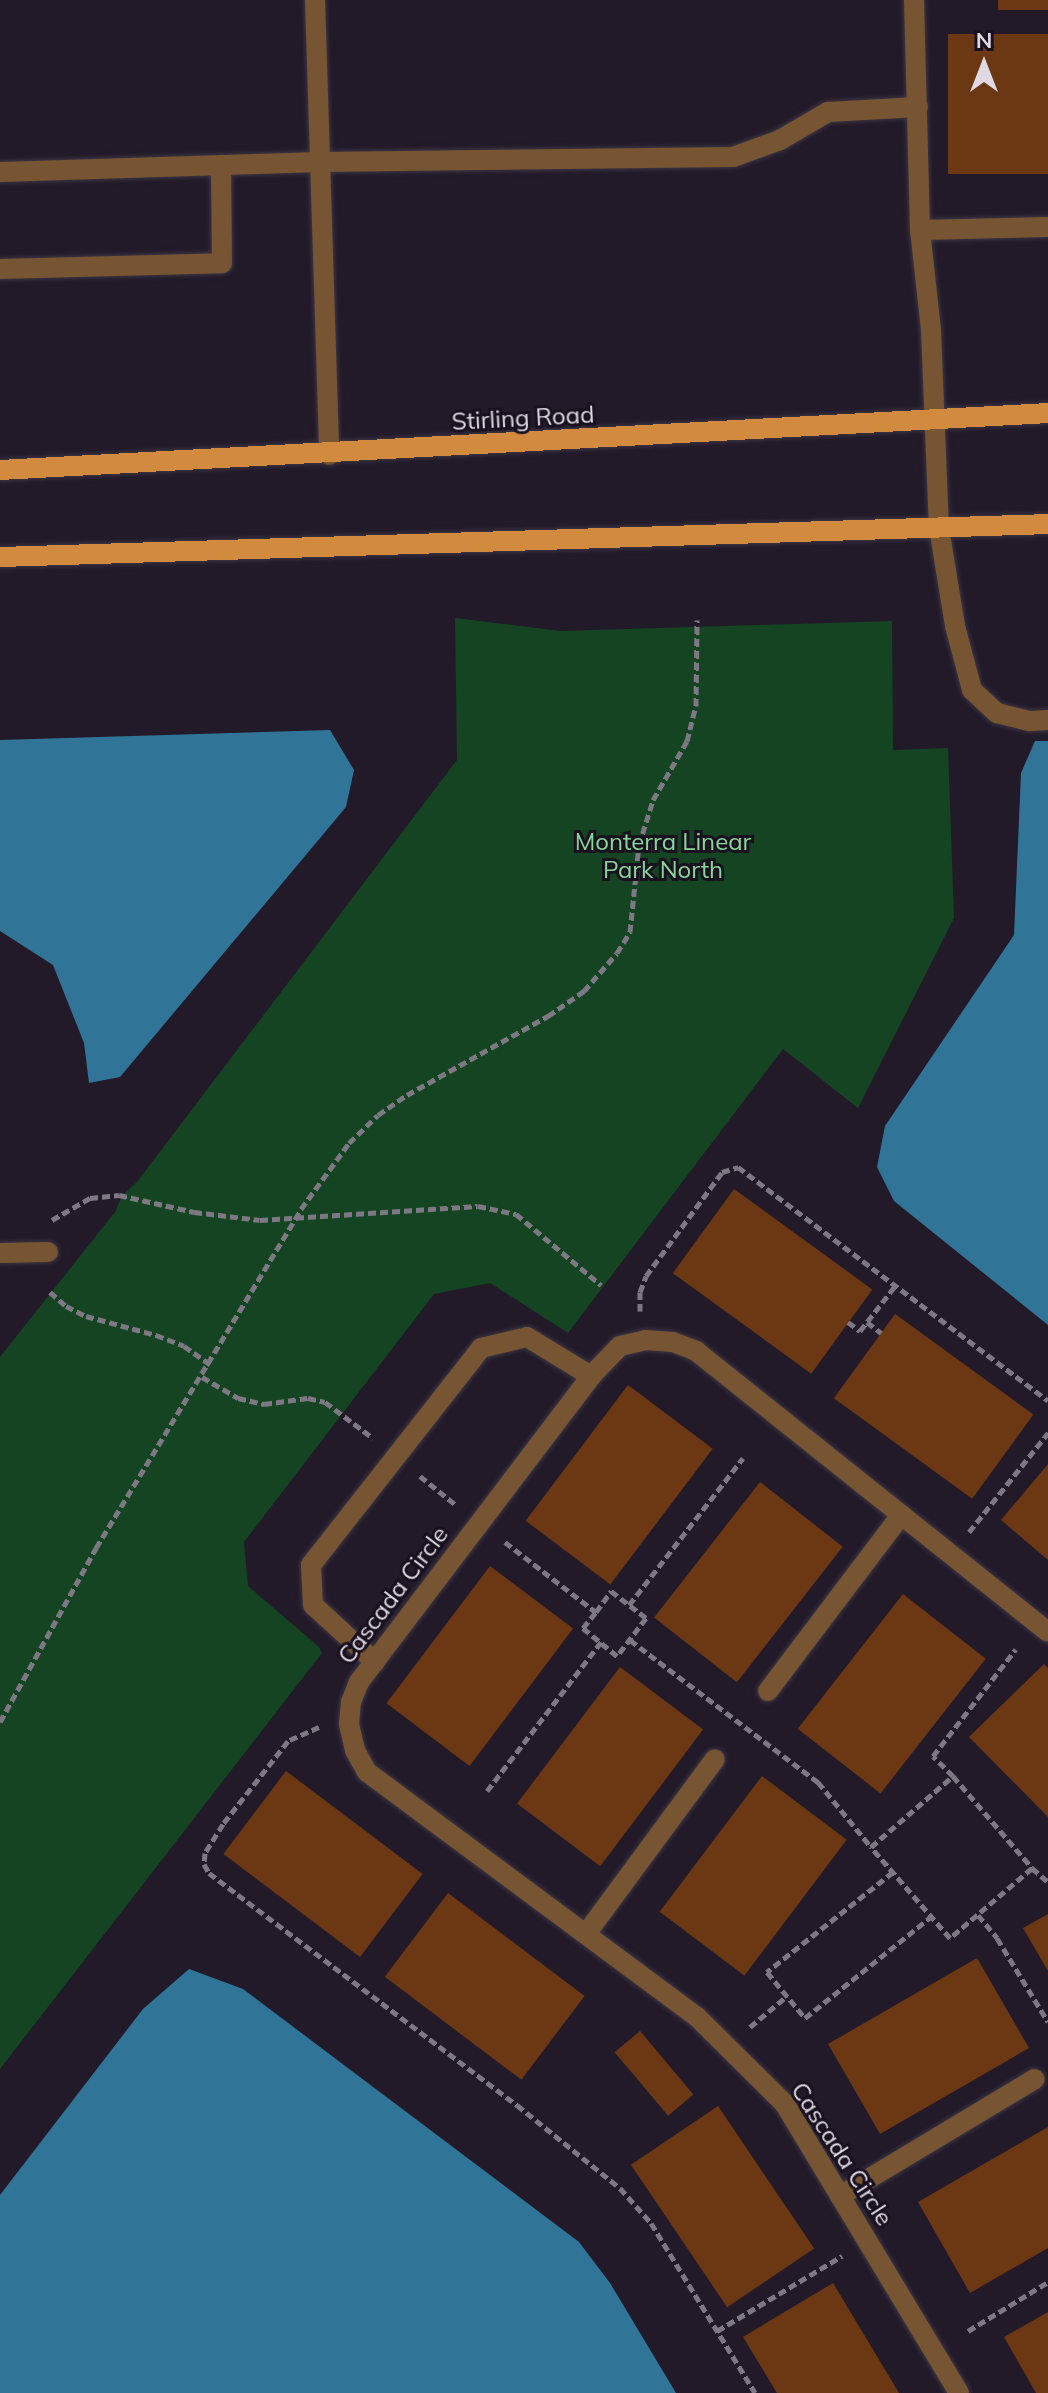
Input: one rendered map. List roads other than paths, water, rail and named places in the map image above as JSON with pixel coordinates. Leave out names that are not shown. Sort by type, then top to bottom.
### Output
[{"type":"main road","name":"Stirling Road","points":[[0,470],[329,455],[1048,413]]},
{"type":"main road","points":[[0,557],[1048,524]]},
{"type":"street","points":[[315,0],[329,455]]},
{"type":"street","points":[[914,0],[920,230],[931,330],[939,528],[955,626],[972,690],[997,713],[1030,721],[1048,720]]},
{"type":"street","points":[[0,172],[320,162],[733,157],[780,140],[828,112],[918,107]]},
{"type":"street","points":[[0,269],[222,263],[221,165]]},
{"type":"street","points":[[920,230],[1048,227]]},
{"type":"street","points":[[0,1253],[48,1252]]},
{"type":"street","points":[[375,1662],[313,1605],[311,1565],[481,1348],[527,1337],[591,1376]]},
{"type":"street","name":"Cascada Circle","points":[[959,2393],[785,2104],[697,2017],[367,1772],[355,1750],[349,1724],[351,1702],[359,1682],[591,1376],[620,1346],[645,1340],[673,1342],[696,1351],[1048,1632]]},
{"type":"street","points":[[768,1691],[901,1515]]},
{"type":"street","points":[[586,1934],[715,1759]]},
{"type":"street","points":[[840,2196],[1035,2079]]},
{"type":"water","points":[[330,730],[354,770],[346,807],[120,1077],[89,1083],[84,1043],[53,965],[0,931],[0,740]]},
{"type":"water","points":[[1035,741],[1048,741],[1048,1325],[894,1201],[877,1167],[885,1126],[1014,935],[1021,773]]},
{"type":"water","points":[[189,1969],[243,1989],[579,2242],[610,2283],[676,2393],[0,2393],[0,2195],[143,2009]]},
{"type":"park label","name":"Monterra Linear Park North","points":[[663,856]]}]
